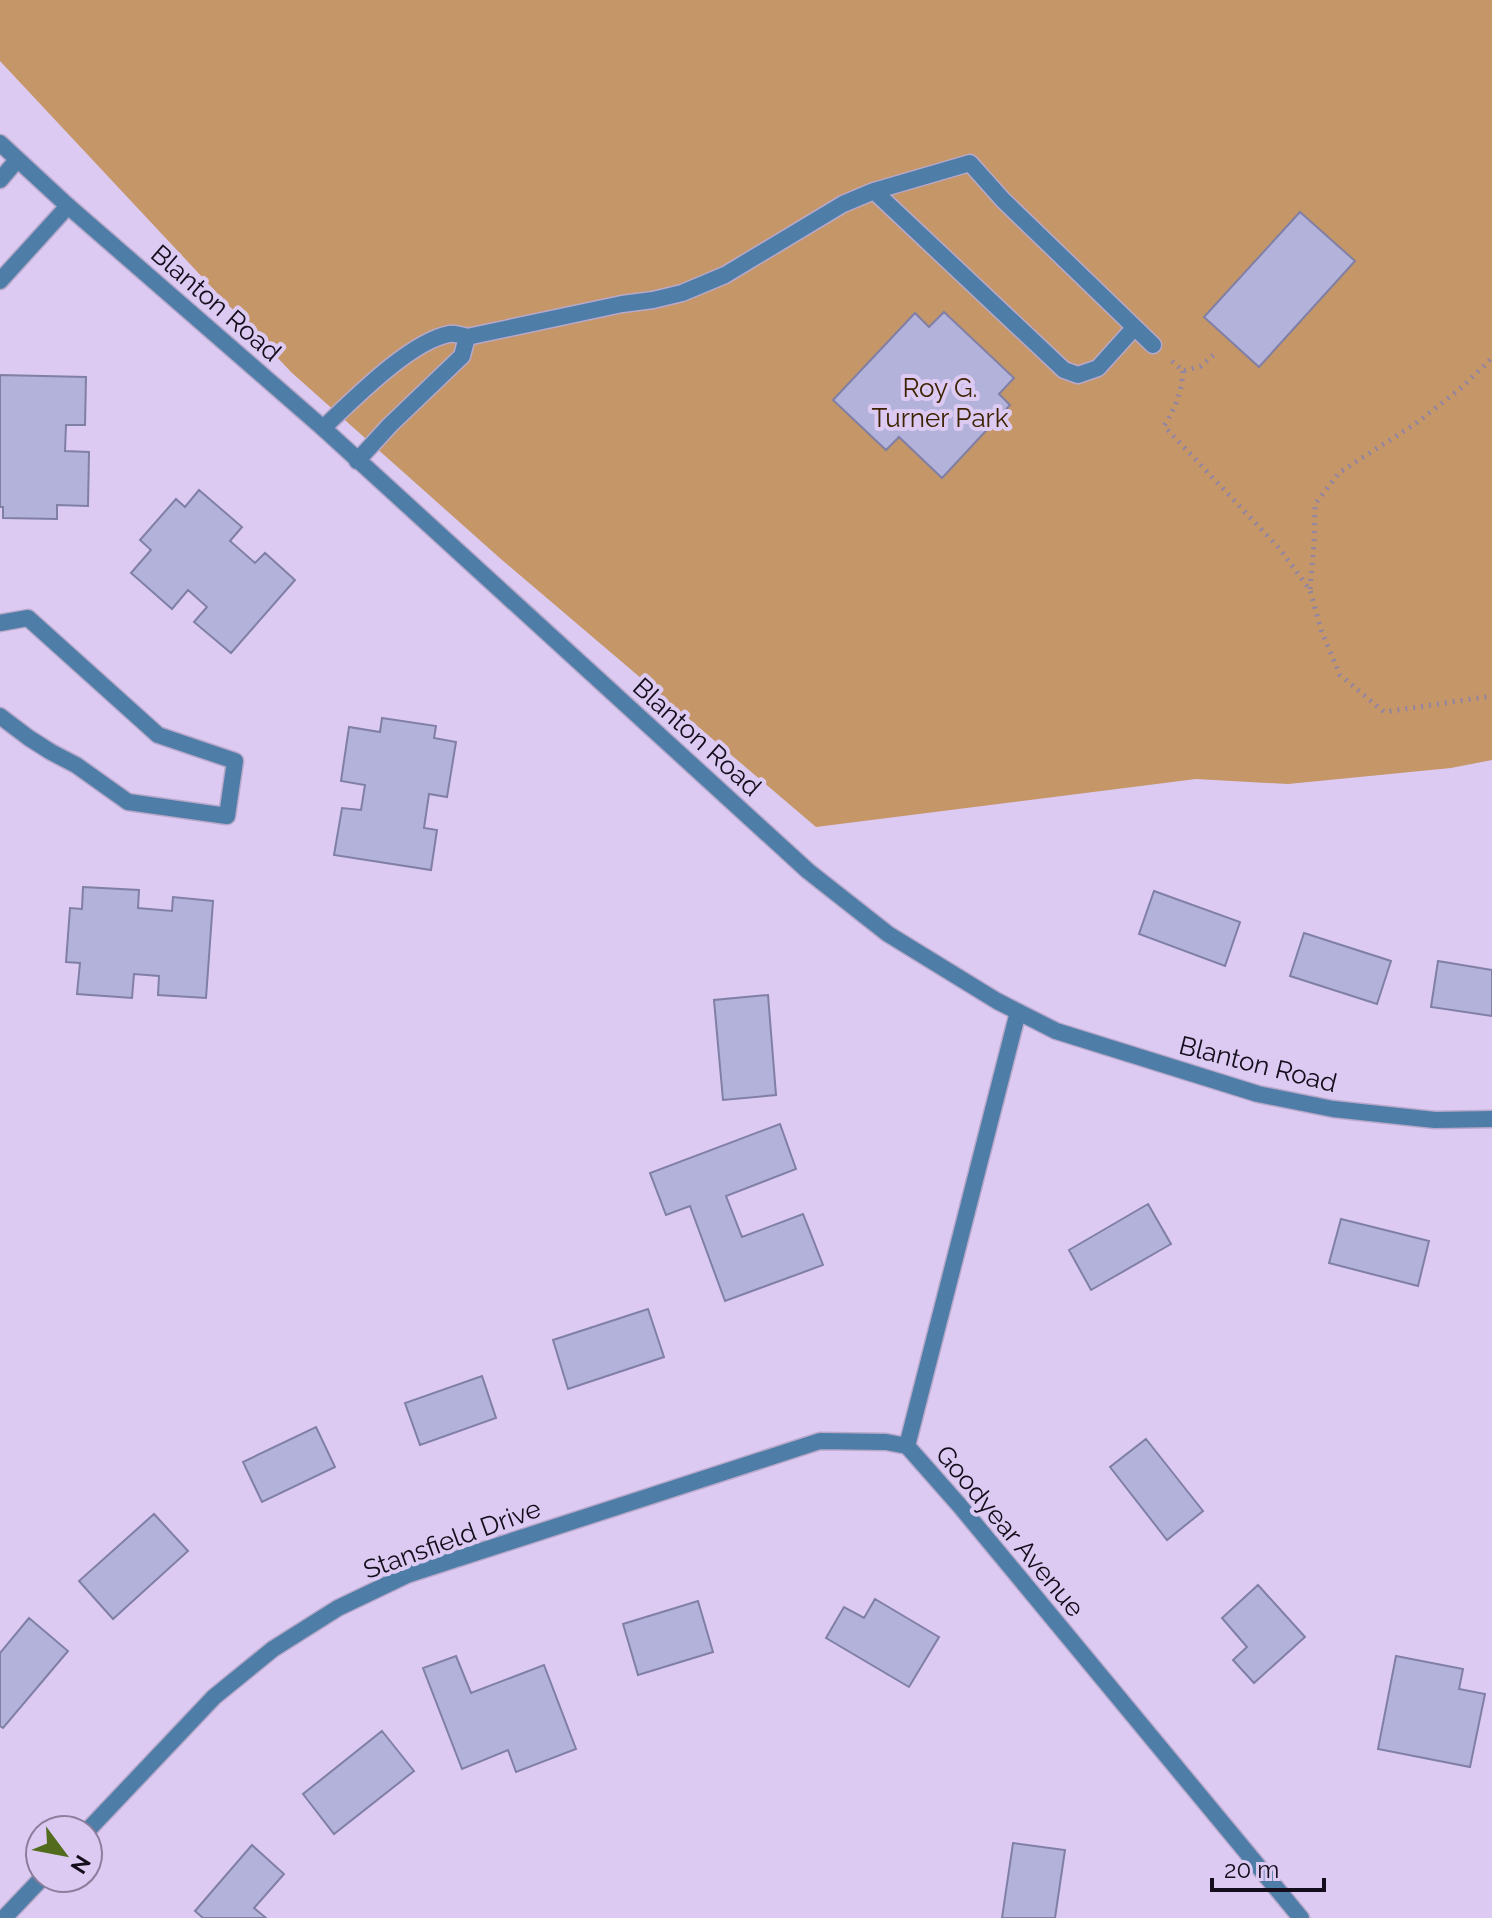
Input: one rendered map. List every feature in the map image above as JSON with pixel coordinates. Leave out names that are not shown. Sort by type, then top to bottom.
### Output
[{"type":"street","name":"Blanton Road","points":[[0,143],[323,428],[808,871],[888,934],[997,1001],[1056,1031],[1258,1094],[1333,1109],[1435,1120],[1492,1119]]},
{"type":"street","points":[[0,180],[17,160]]},
{"type":"street","points":[[323,428],[386,370],[437,338],[453,333],[467,337],[682,293],[725,275],[843,204],[874,191],[970,163],[1003,200],[1153,345]]},
{"type":"street","points":[[874,191],[1064,370],[1078,375],[1098,368],[1134,328]]},
{"type":"street","points":[[0,281],[68,206]]},
{"type":"street","points":[[357,461],[462,356],[467,337]]},
{"type":"street","points":[[0,623],[28,618],[158,735],[235,761],[227,816],[128,802],[0,716]]},
{"type":"street","name":"Goodyear Avenue","points":[[1018,1012],[907,1446],[1301,1918]]},
{"type":"street","name":"Stansfield Drive","points":[[103,1814],[214,1697],[273,1649],[338,1608],[407,1575],[820,1441],[886,1442],[907,1446]]},
{"type":"street","points":[[4,1918],[27,1894]]},
{"type":"path","points":[[1153,345],[1183,371]]},
{"type":"path","points":[[1183,371],[1201,366],[1218,351]]},
{"type":"path","points":[[1492,358],[1460,389],[1415,424],[1340,472],[1323,493],[1315,504],[1310,590],[1321,630],[1340,675],[1384,712],[1492,696]]},
{"type":"path","points":[[1183,371],[1181,392],[1164,426],[1279,548],[1310,590]]},
{"type":"green space","name":"Roy G. Turner Park","points":[[0,0],[1492,0],[1492,760],[1451,768],[1288,784],[1196,779],[816,827],[502,560],[291,372],[0,61]]},
{"type":"building","points":[[1300,212],[1355,261],[1259,367],[1204,317]]},
{"type":"building","points":[[944,312],[1014,378],[999,394],[1010,405],[942,478],[899,437],[886,450],[833,400],[915,313],[929,327]]},
{"type":"building","points":[[0,375],[86,377],[85,425],[66,425],[65,451],[89,452],[88,506],[57,505],[57,519],[3,518],[3,507],[0,507]]},
{"type":"building","points":[[199,490],[242,527],[230,541],[255,563],[265,553],[295,580],[231,653],[194,622],[207,607],[188,590],[172,609],[131,573],[151,550],[140,540],[176,499],[185,507]]},
{"type":"building","points":[[382,718],[436,726],[434,738],[456,742],[447,797],[429,794],[424,828],[437,830],[431,870],[334,855],[342,808],[361,810],[365,785],[341,781],[349,727],[380,732]]},
{"type":"building","points":[[83,887],[139,890],[138,908],[172,911],[173,897],[213,901],[206,998],[158,995],[159,976],[134,974],[132,998],[77,994],[80,963],[66,962],[70,908],[82,909]]},
{"type":"building","points":[[1154,891],[1240,922],[1225,966],[1139,934]]},
{"type":"building","points":[[1304,933],[1391,961],[1377,1004],[1290,976]]},
{"type":"building","points":[[1438,961],[1492,970],[1492,1016],[1431,1007]]},
{"type":"building","points":[[768,995],[776,1095],[723,1100],[714,1000]]},
{"type":"building","points":[[780,1124],[796,1169],[726,1196],[742,1237],[803,1214],[823,1265],[725,1301],[690,1206],[666,1215],[650,1173]]},
{"type":"building","points":[[1148,1204],[1171,1244],[1091,1290],[1069,1250]]},
{"type":"building","points":[[1341,1219],[1429,1241],[1418,1286],[1329,1263]]},
{"type":"building","points":[[648,1309],[664,1357],[568,1389],[553,1340]]},
{"type":"building","points":[[482,1376],[496,1418],[420,1445],[405,1403]]},
{"type":"building","points":[[316,1427],[335,1467],[262,1502],[243,1462]]},
{"type":"building","points":[[1146,1439],[1203,1511],[1167,1540],[1110,1467]]},
{"type":"building","points":[[154,1514],[188,1551],[113,1619],[79,1581]]},
{"type":"building","points":[[1258,1585],[1305,1637],[1254,1683],[1233,1660],[1247,1647],[1222,1618]]},
{"type":"building","points":[[875,1599],[939,1637],[909,1687],[826,1638],[844,1607],[864,1618]]},
{"type":"building","points":[[698,1601],[713,1652],[638,1675],[623,1624]]},
{"type":"building","points":[[29,1618],[68,1651],[3,1728],[0,1726],[0,1653]]},
{"type":"building","points":[[456,1656],[471,1693],[544,1665],[576,1749],[516,1772],[508,1750],[462,1769],[423,1668]]},
{"type":"building","points":[[1396,1656],[1463,1669],[1459,1689],[1485,1694],[1470,1767],[1378,1749]]},
{"type":"building","points":[[382,1731],[414,1771],[334,1834],[303,1794]]},
{"type":"building","points":[[1013,1843],[1065,1850],[1055,1918],[1002,1918]]},
{"type":"building","points":[[252,1845],[284,1874],[254,1908],[266,1918],[203,1918],[195,1911]]}]
